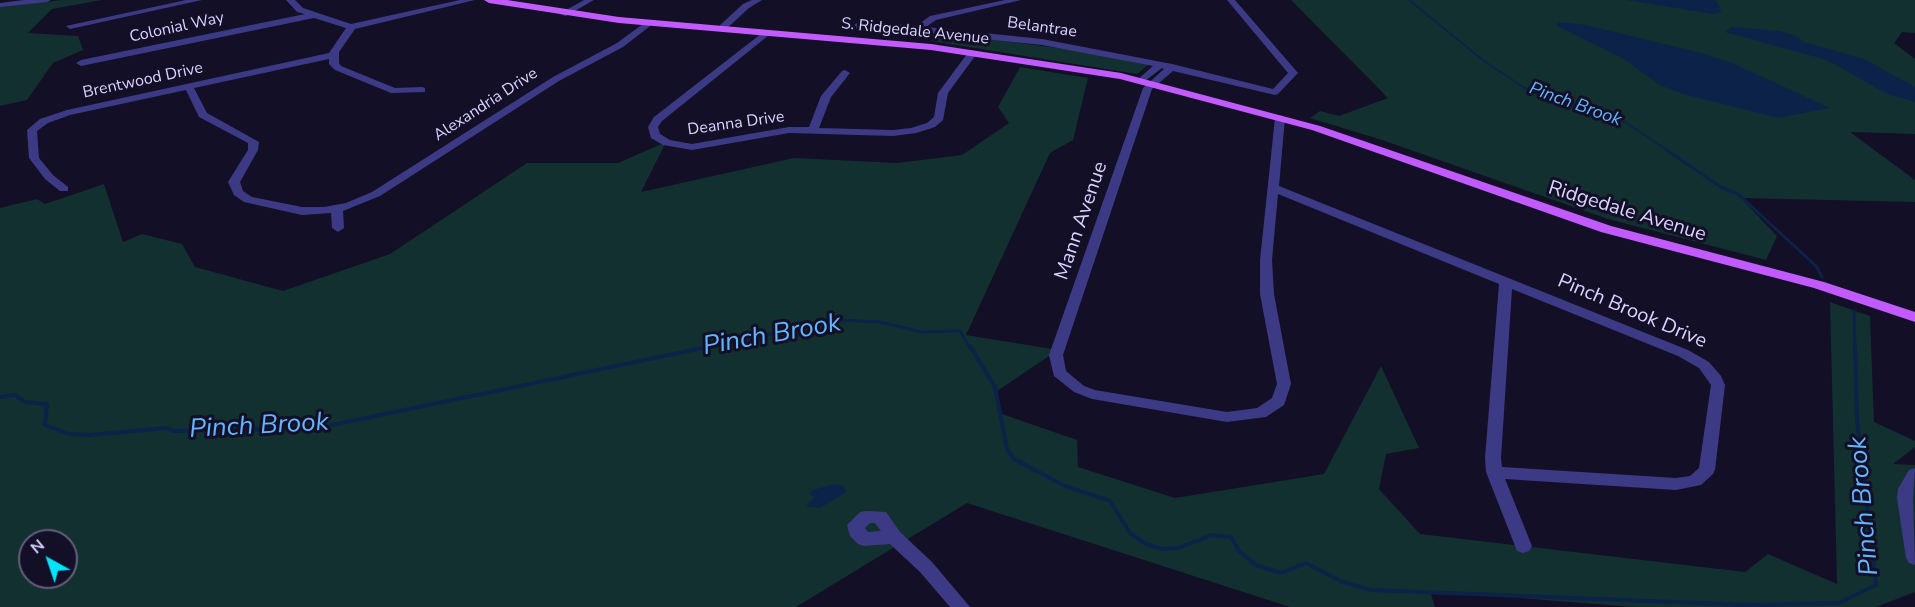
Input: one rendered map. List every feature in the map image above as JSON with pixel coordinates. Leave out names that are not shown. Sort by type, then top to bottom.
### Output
[{"type":"main road","name":"S. Ridgedale Avenue","points":[[489,0],[563,14],[973,52],[1093,70],[1148,82],[1332,133]]},
{"type":"main road","name":"Ridgedale Avenue","points":[[1332,133],[1606,229],[1819,285],[1915,317]]},
{"type":"street","points":[[0,5],[47,0]]},
{"type":"street","points":[[70,26],[198,0]]},
{"type":"street","points":[[290,0],[300,9],[351,27],[471,0]]},
{"type":"street","points":[[563,14],[590,0]]},
{"type":"street","points":[[721,29],[746,6],[758,0]]},
{"type":"street","name":"Belantrae","points":[[919,28],[933,18],[1017,0]]},
{"type":"street","name":"Belantrae","points":[[858,26],[919,28],[1042,42],[1172,67],[1275,92],[1293,75],[1292,70],[1231,0]]},
{"type":"street","name":"Colonial Way","points":[[81,63],[314,15]]},
{"type":"street","name":"Alexandria Drive","points":[[189,87],[203,115],[254,142],[253,150],[234,182],[238,193],[248,200],[302,211],[337,209],[376,194],[556,79],[620,45],[650,23]]},
{"type":"street","points":[[351,27],[334,55],[334,64],[345,72],[394,91],[422,90]]},
{"type":"street","name":"Deanna Drive","points":[[766,33],[658,118],[653,132],[667,143],[692,147],[779,132],[893,133],[912,131],[931,124],[939,117],[943,93],[973,52]]},
{"type":"street","name":"Brentwood Drive","points":[[64,189],[49,177],[34,158],[32,130],[34,127],[60,115],[334,55]]},
{"type":"street","points":[[1148,82],[1160,65]]},
{"type":"street","points":[[1148,82],[1172,67]]},
{"type":"street","points":[[813,131],[826,96],[845,73]]},
{"type":"street","name":"Mann Avenue","points":[[1148,82],[1148,88],[1056,356],[1059,372],[1071,384],[1092,394],[1216,415],[1248,416],[1271,407],[1279,401],[1284,384],[1266,283],[1273,188]]},
{"type":"street","points":[[1273,188],[1281,118]]},
{"type":"street","name":"Pinch Brook Drive","points":[[1273,188],[1683,353],[1704,365],[1718,385],[1707,470],[1695,481],[1676,484],[1494,472]]},
{"type":"street","points":[[337,209],[338,228]]},
{"type":"street","points":[[1506,282],[1493,459],[1494,472],[1523,546]]},
{"type":"street","points":[[1915,474],[1906,489],[1905,498],[1915,558]]},
{"type":"street","points":[[894,537],[926,567],[961,607]]},
{"type":"green space","points":[[63,0],[102,0],[52,9],[28,33],[78,36],[83,50],[53,63],[27,100],[0,106],[0,6]]},
{"type":"green space","points":[[1291,0],[1915,0],[1915,33],[1902,32],[1894,43],[1915,59],[1915,134],[1850,132],[1915,180],[1915,202],[1741,198],[1777,236],[1766,260],[1608,219],[1382,140],[1310,118],[1320,111],[1339,116],[1388,98]]},
{"type":"green space","points":[[936,32],[1073,50],[1148,65],[1137,74],[931,41]]},
{"type":"green space","points":[[1020,67],[1088,78],[1073,140],[1050,153],[966,335],[1058,350],[997,391],[1002,414],[1077,440],[1078,467],[1175,498],[1324,474],[1381,366],[1419,448],[1386,454],[1379,489],[1420,534],[1745,572],[1768,554],[1837,584],[1830,302],[1870,316],[1874,422],[1915,441],[1915,447],[1893,464],[1915,465],[1915,592],[1876,607],[1634,607],[1430,591],[1435,607],[1290,607],[967,503],[796,607],[0,607],[0,208],[37,199],[45,204],[104,184],[123,242],[142,234],[182,244],[195,267],[283,291],[390,254],[527,163],[618,163],[666,142],[641,192],[794,158],[897,163],[962,155],[1009,123],[998,107]]},
{"type":"water","points":[[1627,0],[1716,0],[1722,12],[1713,14]]},
{"type":"water","points":[[1557,22],[1586,25],[1705,54],[1734,64],[1830,108],[1778,118],[1686,95],[1660,85],[1622,58],[1557,26]]},
{"type":"water","points":[[1732,27],[1780,31],[1796,36],[1804,42],[1864,59],[1915,87],[1915,102],[1887,94],[1827,60],[1725,32]]},
{"type":"water","points":[[835,484],[843,486],[846,492],[820,508],[806,506],[815,497],[809,494],[813,490]]},
{"type":"waterway","name":"Pinch Brook","points":[[1409,0],[1484,61],[1523,87],[1539,95],[1591,109],[1625,122],[1667,150]]},
{"type":"waterway","name":"Pinch Brook","points":[[1665,149],[1721,187],[1738,194],[1816,266],[1822,277]]},
{"type":"waterway","name":"Pinch Brook","points":[[1854,310],[1855,348]]},
{"type":"waterway","name":"Pinch Brook","points":[[704,348],[838,320],[880,322],[922,332],[960,331],[970,348]]},
{"type":"waterway","name":"Pinch Brook","points":[[0,397],[15,395],[25,402],[47,404],[45,425],[69,434],[90,435],[167,428],[173,431],[318,428],[712,346]]},
{"type":"waterway","name":"Pinch Brook","points":[[970,346],[995,387],[1007,449],[1014,459],[1065,486],[1110,501],[1130,533],[1146,544],[1162,549],[1178,548],[1212,535],[1231,537],[1239,551],[1256,565],[1281,573],[1306,563],[1340,581],[1371,590],[1749,605],[1839,603],[1876,585],[1857,420],[1855,346]]}]
